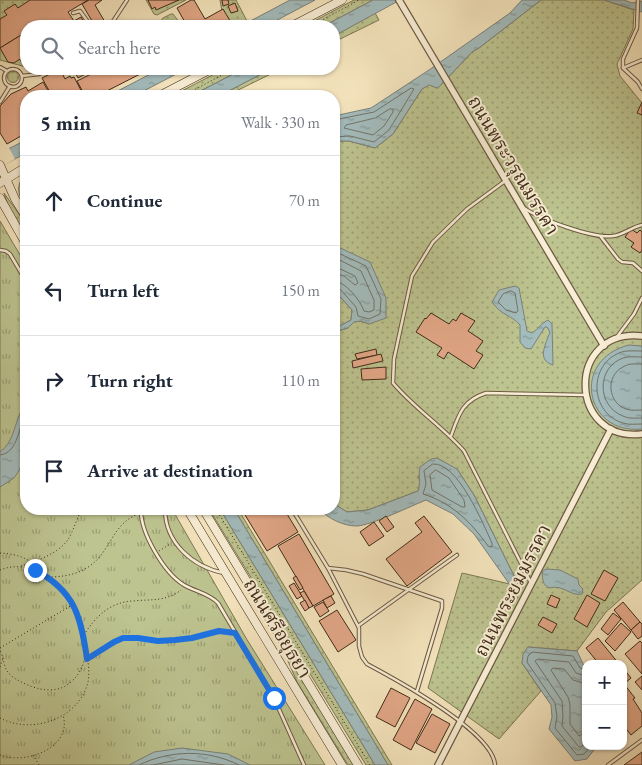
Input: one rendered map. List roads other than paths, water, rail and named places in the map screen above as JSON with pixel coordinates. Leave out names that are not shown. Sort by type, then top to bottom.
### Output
[{"type":"main road","points":[[304,20],[342,0]]},
{"type":"main road","points":[[171,90],[199,75]]},
{"type":"main road","points":[[1,168],[3,181],[20,207]]},
{"type":"main road","points":[[3,181],[20,171]]},
{"type":"main road","points":[[0,198],[20,233]]},
{"type":"main road","name":"ถนนศรีอยุธยา","points":[[190,515],[342,765]]},
{"type":"main road","name":"ถนนศรีอยุธยา","points":[[207,515],[358,765]]},
{"type":"main road","points":[[198,528],[211,521]]},
{"type":"street","name":"ถนนพระวรุณมรรคา","points":[[399,0],[604,346]]},
{"type":"street","points":[[642,336],[632,335],[615,339],[604,346],[595,354],[587,369],[584,386],[588,404],[597,418],[611,429],[628,434],[642,434]]},
{"type":"street","name":"ถนนพระยมมรรคา","points":[[438,765],[611,429]]},
{"type":"lane","points":[[114,20],[127,0]]},
{"type":"lane","points":[[622,68],[623,59],[637,28],[638,0]]},
{"type":"lane","points":[[73,14],[80,11],[87,20]]},
{"type":"lane","points":[[622,68],[642,60]]},
{"type":"lane","points":[[0,67],[7,71],[11,69],[17,70],[20,74]]},
{"type":"lane","points":[[622,68],[638,82],[642,89]]},
{"type":"lane","points":[[7,71],[5,81],[14,87],[19,84],[22,76],[30,75]]},
{"type":"lane","points":[[0,102],[10,86]]},
{"type":"lane","points":[[506,181],[467,209],[433,242],[412,276],[394,358],[393,383],[401,393],[451,436],[464,451],[532,584]]},
{"type":"lane","points":[[521,205],[538,217],[600,237],[616,236],[632,227],[642,225]]},
{"type":"lane","points":[[600,237],[618,259],[622,262],[633,263],[642,271]]},
{"type":"lane","points":[[0,250],[6,250],[10,254],[20,271]]},
{"type":"lane","points":[[615,339],[634,314],[642,298]]},
{"type":"lane","points":[[451,436],[462,410],[472,398],[486,393],[586,395]]},
{"type":"lane","points":[[142,515],[147,535],[156,553],[177,580],[186,586],[211,596],[218,604],[274,698],[304,765]]},
{"type":"lane","points":[[166,515],[167,525],[175,541],[186,555],[196,564],[226,573]]},
{"type":"lane","points":[[296,515],[328,568],[358,626],[359,646],[362,657],[367,664],[417,691],[461,723],[489,748],[495,760],[495,765]]},
{"type":"lane","points":[[358,626],[457,555]]},
{"type":"lane","points":[[328,568],[354,572],[438,598],[442,604],[417,691]]},
{"type":"lane","points":[[608,765],[642,740]]},
{"type":"water","points":[[290,0],[315,0],[277,20],[252,20]]},
{"type":"water","points":[[373,0],[400,0],[340,33],[340,20],[335,20]]},
{"type":"water","points":[[522,0],[541,0],[472,52],[439,87],[429,85],[422,89],[393,134],[375,148],[349,141],[340,141],[340,115],[371,108],[510,13]]},
{"type":"water","points":[[604,0],[624,0],[632,3],[642,1],[642,12]]},
{"type":"water","points":[[148,75],[174,75],[146,90],[120,90]]},
{"type":"water","points":[[231,75],[259,75],[231,90],[203,90]]},
{"type":"water","points":[[20,143],[20,156],[0,167],[0,153]]},
{"type":"water","points":[[340,248],[370,262],[386,298],[386,318],[369,324],[361,321],[354,322],[348,328],[340,330],[340,326],[351,320],[352,310],[340,297]]},
{"type":"water","points":[[515,286],[519,288],[527,331],[532,333],[548,320],[552,324],[553,365],[548,363],[544,356],[550,332],[547,327],[545,327],[531,349],[525,348],[520,342],[520,325],[499,310],[492,302],[499,290]]},
{"type":"water","points":[[629,345],[642,346],[642,429],[623,428],[608,421],[597,409],[592,395],[592,380],[598,365],[610,353]]},
{"type":"water","points":[[20,413],[20,469],[14,478],[0,487],[0,452],[9,442]]},
{"type":"water","points":[[437,458],[457,469],[474,495],[518,584],[518,589],[515,592],[474,534],[453,514],[426,500],[364,525],[347,525],[326,515],[340,515],[340,508],[347,512],[368,510],[418,491],[420,467],[431,459]]},
{"type":"water","points":[[224,515],[238,515],[388,765],[375,765]]},
{"type":"water","points":[[546,569],[560,570],[578,579],[579,585],[583,589],[582,594],[574,594],[555,587],[547,587],[543,582],[542,572]]},
{"type":"water","points":[[528,647],[577,651],[582,662],[582,750],[594,750],[587,759],[575,761],[549,729],[552,717],[551,705],[522,663],[523,654]]},
{"type":"water","points":[[182,748],[228,754],[250,765],[129,765],[154,752]]}]
